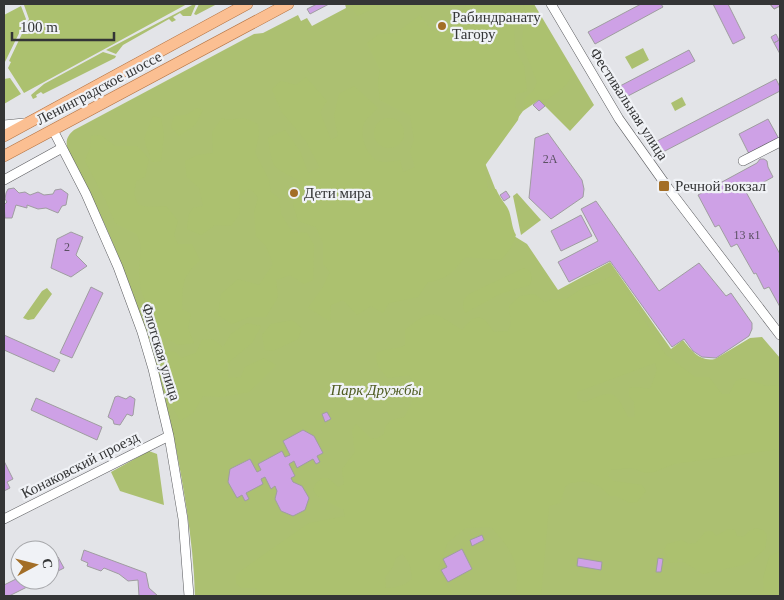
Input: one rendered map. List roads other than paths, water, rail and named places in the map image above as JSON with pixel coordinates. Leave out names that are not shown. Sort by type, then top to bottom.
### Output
[{"type":"main road","name":"Ленинградское шоссе","points":[[4,136],[247,4]]},
{"type":"main road","name":"Ленинградское шоссе","points":[[4,156],[288,4]]},
{"type":"street","name":"Фестивальная улица","points":[[551,4],[621,122],[668,188],[780,335]]},
{"type":"street","points":[[4,125],[29,122]]},
{"type":"street","name":"Флотская улица","points":[[53,130],[93,209],[128,292],[153,369],[170,436],[185,533],[189,596]]},
{"type":"street","points":[[743,161],[780,142]]},
{"type":"street","points":[[4,180],[62,148]]},
{"type":"street","name":"Конаковский проезд","points":[[4,519],[170,436]]},
{"type":"place","name":"Рабиндранату Тагору","points":[[442,26]]},
{"type":"place","name":"Речной вокзал","points":[[664,186]]},
{"type":"place","name":"Дети мира","points":[[294,193]]},
{"type":"park label","name":"Парк Дружбы","points":[[376,390]]}]
